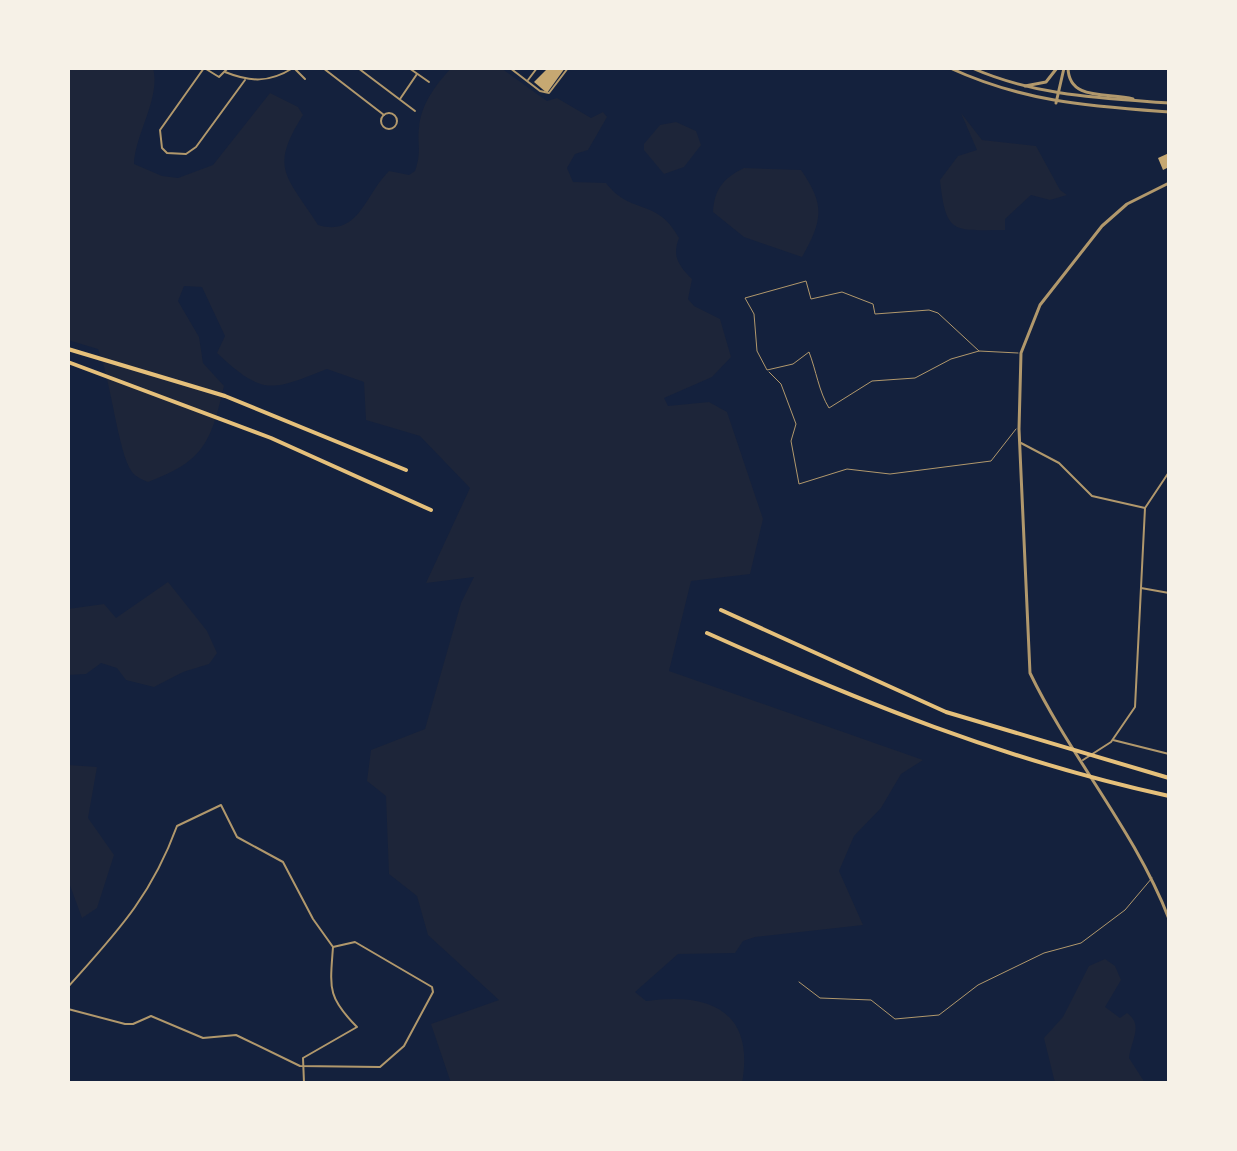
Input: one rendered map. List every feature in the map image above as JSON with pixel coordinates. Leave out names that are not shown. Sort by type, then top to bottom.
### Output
[{"type":"highway","points":[[68,349],[225,396],[406,470]]},
{"type":"highway","points":[[68,362],[271,438],[431,510]]},
{"type":"highway","points":[[721,610],[946,712],[1169,778]]},
{"type":"highway","points":[[707,633],[939,732],[1057,769],[1169,796]]},
{"type":"street","points":[[228,68],[219,77],[204,68],[160,130],[162,148],[167,153],[186,154],[196,147],[245,80]]},
{"type":"street","points":[[225,72],[245,80],[270,79],[293,68],[305,79]]},
{"type":"street","points":[[324,68],[384,115]]},
{"type":"street","points":[[358,68],[415,111]]},
{"type":"street","points":[[409,68],[429,82]]},
{"type":"street","points":[[510,68],[549,93],[568,68]]},
{"type":"street","points":[[527,81],[537,68]]},
{"type":"street","points":[[950,68],[1004,90],[1056,103],[1169,112]]},
{"type":"street","points":[[972,68],[1017,86],[1058,95],[1169,103]]},
{"type":"street","points":[[1017,86],[1046,82],[1057,68]]},
{"type":"street","points":[[1056,103],[1066,68]]},
{"type":"street","points":[[1066,68],[1071,83],[1081,91],[1140,101]]},
{"type":"street","points":[[400,100],[417,74]]},
{"type":"street","points":[[1169,183],[1127,204],[1102,226],[1040,305],[1021,353],[1019,429],[1030,673],[1049,711],[1151,877],[1169,919]]},
{"type":"street","points":[[1020,442],[1059,463],[1092,496],[1145,508]]},
{"type":"street","points":[[1082,761],[1113,740],[1135,707],[1145,508],[1169,472]]},
{"type":"street","points":[[1140,588],[1169,593]]},
{"type":"street","points":[[1113,740],[1169,754]]},
{"type":"street","points":[[68,987],[145,896],[162,865],[177,826],[221,805],[237,837],[283,862],[313,919],[333,947],[331,992],[337,1007],[357,1027],[303,1058],[300,1066],[304,1083]]},
{"type":"street","points":[[68,1009],[125,1024],[151,1016],[203,1038],[236,1035],[300,1066],[380,1067],[404,1046],[433,992],[432,987],[355,942],[333,947]]},
{"type":"lane","points":[[979,351],[938,313],[914,310],[875,314],[873,304],[842,292],[811,299],[806,281],[745,298],[754,314],[757,351],[767,370],[781,384],[796,424],[791,441],[799,484],[847,469],[890,474],[991,461],[1015,429],[1019,429]]},
{"type":"lane","points":[[767,370],[793,364],[809,352],[822,385],[822,397],[829,408],[872,381],[915,378],[979,351],[1021,353]]},
{"type":"lane","points":[[799,982],[820,998],[871,1000],[895,1019],[939,1015],[978,985],[1044,953],[1081,943],[1125,910],[1151,877]]},
{"type":"shaded area","points":[[68,68],[153,68],[154,91],[134,164],[162,176],[178,178],[213,165],[270,93],[298,107],[303,115],[286,148],[286,172],[318,225],[332,227],[352,220],[389,171],[409,175],[415,171],[423,111],[434,89],[451,68],[501,68],[547,101],[557,98],[591,118],[603,112],[607,117],[588,150],[575,154],[567,168],[573,182],[606,183],[625,200],[653,211],[671,225],[679,238],[676,250],[678,260],[692,279],[688,299],[694,306],[720,319],[731,357],[712,377],[664,398],[668,406],[709,402],[727,412],[763,519],[750,574],[691,581],[669,671],[923,760],[901,774],[881,808],[854,836],[839,871],[863,925],[755,937],[743,941],[735,953],[678,954],[635,992],[646,1001],[690,1000],[723,1012],[734,1023],[741,1039],[744,1058],[742,1083],[451,1083],[431,1024],[499,1000],[428,935],[417,896],[389,874],[386,796],[367,781],[371,750],[425,729],[461,603],[474,577],[426,583],[470,488],[420,436],[366,420],[364,382],[327,369],[280,385],[257,383],[246,377],[217,353],[225,336],[202,287],[184,286],[178,301],[199,337],[203,363],[224,386],[215,421],[202,447],[182,466],[148,482],[134,474],[123,449],[98,349],[68,340]]},
{"type":"shaded area","points":[[961,113],[982,140],[1036,146],[1060,190],[1067,195],[1050,200],[1031,195],[1005,219],[1005,230],[974,230],[956,226],[946,211],[940,180],[958,156],[977,150]]},
{"type":"shaded area","points":[[676,122],[696,131],[701,145],[684,167],[664,174],[644,150],[644,144],[660,125]]},
{"type":"shaded area","points":[[744,168],[801,170],[818,204],[814,233],[802,257],[744,237],[713,212],[715,197],[721,186]]},
{"type":"shaded area","points":[[168,582],[207,631],[217,653],[209,664],[183,672],[154,687],[126,680],[117,668],[101,663],[86,674],[68,675],[68,609],[104,604],[116,618]]},
{"type":"shaded area","points":[[68,765],[97,767],[88,818],[114,855],[97,908],[82,918],[68,880]]},
{"type":"shaded area","points":[[1105,959],[1115,966],[1121,980],[1105,1007],[1120,1018],[1127,1013],[1135,1023],[1129,1058],[1145,1083],[1055,1083],[1044,1038],[1063,1017],[1089,966]]},
{"type":"building","points":[[548,68],[565,68],[547,93],[534,82]]},
{"type":"building","points":[[1169,153],[1169,167],[1163,170],[1158,158]]}]
